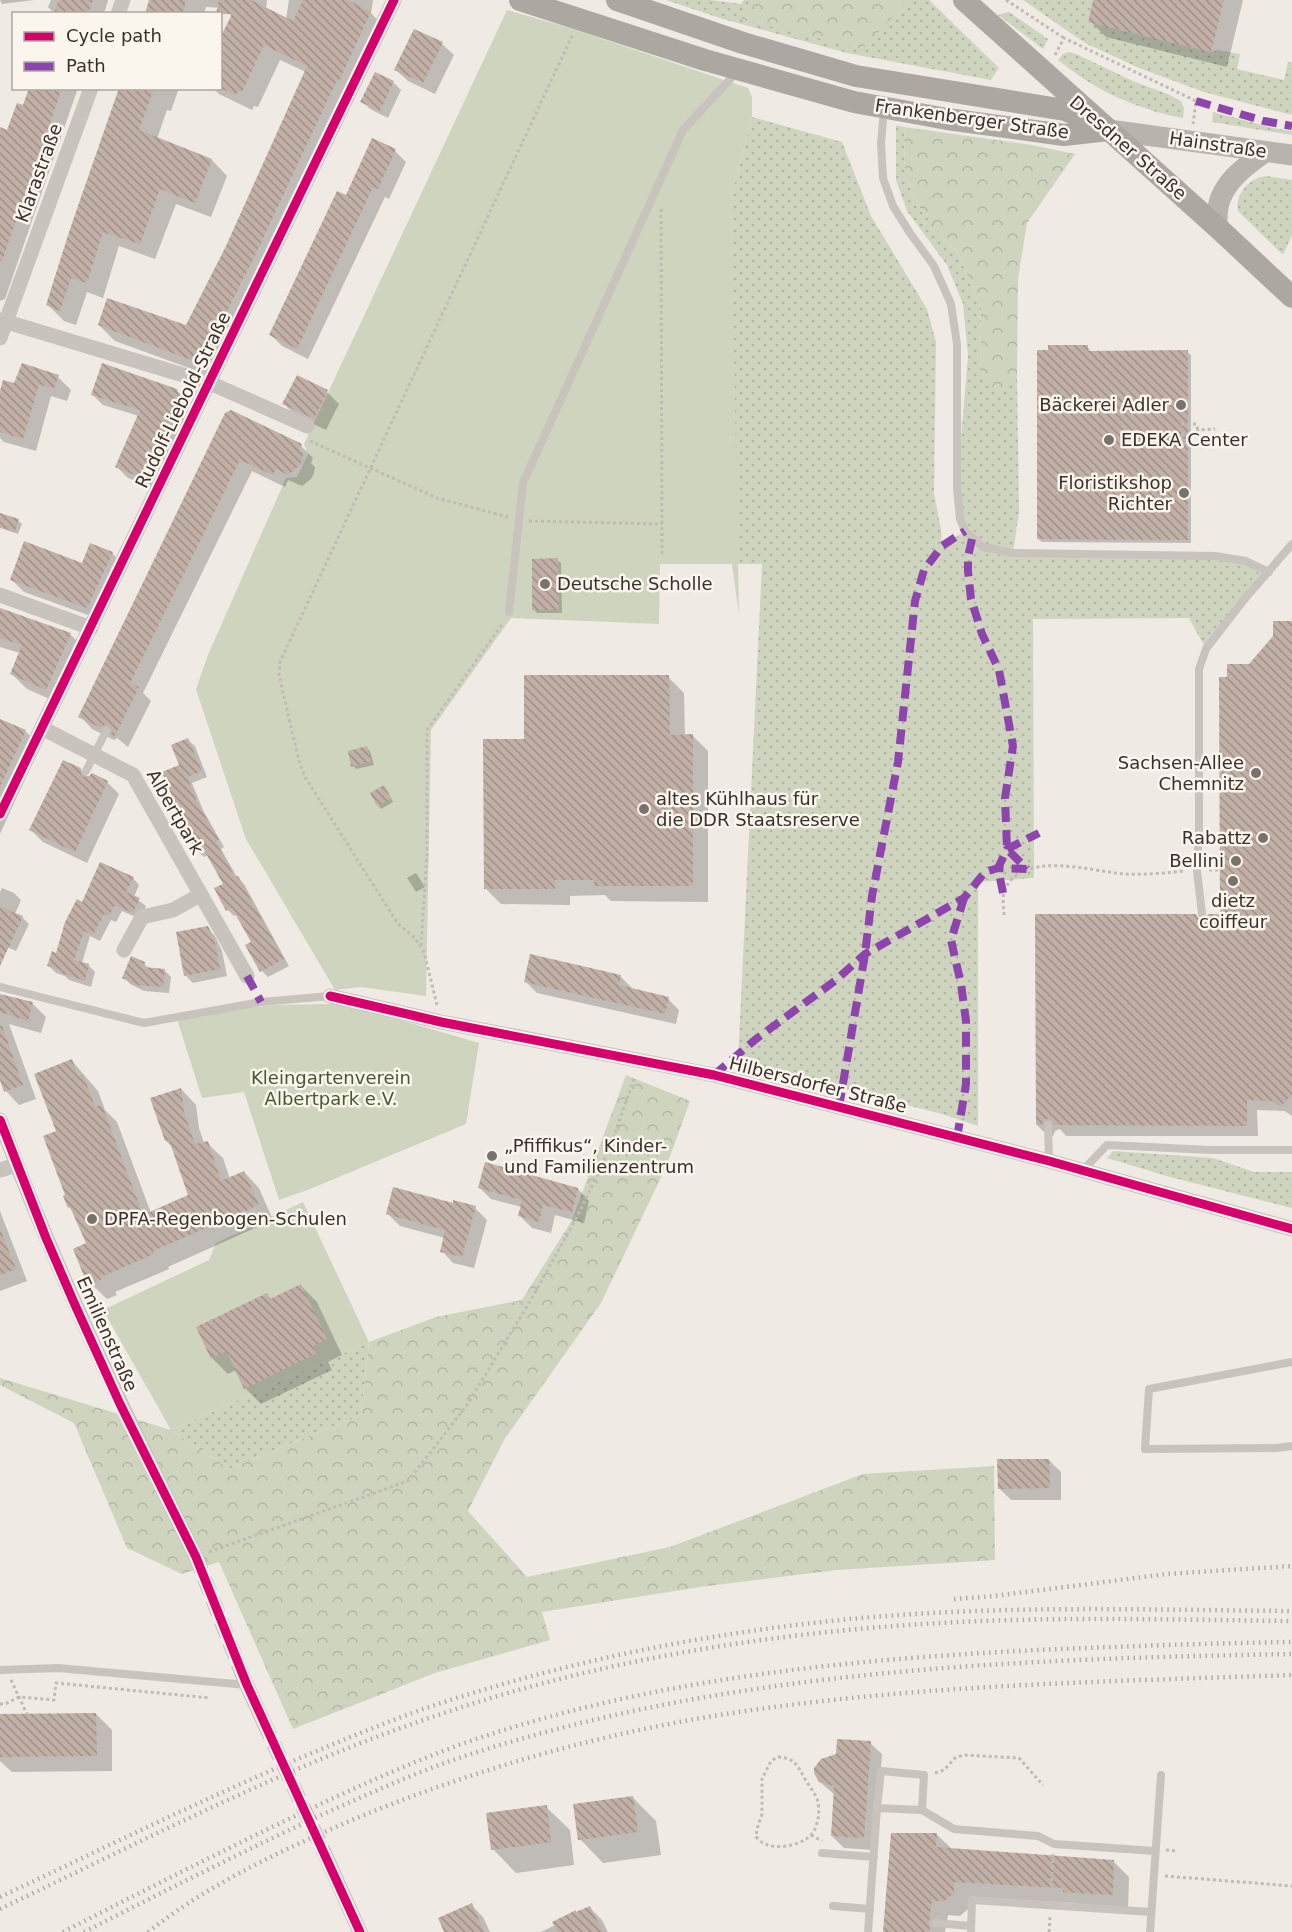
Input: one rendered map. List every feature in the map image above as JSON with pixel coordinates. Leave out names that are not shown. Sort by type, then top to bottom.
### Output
[{"type":"main road","name":"Frankenberger Straße","points":[[520,0],[739,70],[854,102],[947,119],[1064,135],[1109,130]]},
{"type":"main road","name":"Frankenberger Straße","points":[[617,0],[743,43],[856,76],[1065,110],[1109,130]]},
{"type":"main road","name":"Dresdner Straße","points":[[964,0],[1217,226],[1292,297]]},
{"type":"main road","name":"Hainstraße","points":[[1109,130],[1292,155]]},
{"type":"main road","points":[[1217,226],[1218,207],[1222,195],[1234,176],[1265,152]]},
{"type":"street","name":"Rudolf-Liebold-Straße","points":[[0,814],[394,0]]},
{"type":"street","name":"Klarastraße","points":[[0,338],[3,321],[90,90]]},
{"type":"street","points":[[3,321],[210,383],[307,426]]},
{"type":"street","points":[[0,595],[91,628]]},
{"type":"street","name":"Albertpark","points":[[42,728],[133,775],[247,976]]},
{"type":"street","points":[[124,950],[142,917],[173,910],[200,895]]},
{"type":"street","name":"Hilbersdorfer Straße","points":[[330,996],[441,1022],[714,1075],[1048,1161],[1292,1229]]},
{"type":"street","name":"Emilienstraße","points":[[0,1120],[46,1238],[120,1404],[196,1557]]},
{"type":"street","points":[[0,1170],[16,1165]]},
{"type":"street","points":[[245,1682],[264,1723]]},
{"type":"street","points":[[324,1852],[360,1932]]},
{"type":"lane","points":[[508,612],[523,483],[683,130],[739,70]]},
{"type":"lane","points":[[884,108],[880,143],[882,166],[893,206],[934,266],[951,304],[957,344],[957,489],[960,519],[965,531],[983,547],[1012,554],[1215,556],[1246,561],[1269,572]]},
{"type":"lane","points":[[1202,914],[1197,871],[1199,669],[1206,649],[1292,544]]},
{"type":"lane","points":[[86,771],[106,731]]},
{"type":"lane","name":"Hilbersdorfer Straße","points":[[0,987],[144,1023],[261,1002],[330,996]]},
{"type":"lane","points":[[1048,1125],[1048,1161]]},
{"type":"lane","points":[[1082,1171],[1107,1145],[1211,1150],[1292,1150]]},
{"type":"lane","points":[[1292,1362],[1149,1389],[1145,1449],[1292,1446]]},
{"type":"lane","points":[[3,1670],[58,1668],[245,1682]]},
{"type":"lane","points":[[868,1932],[880,1771],[924,1775],[921,1810]]},
{"type":"lane","points":[[1150,1932],[1161,1775]]},
{"type":"lane","points":[[877,1808],[921,1810],[954,1829],[1038,1836],[1053,1844],[1155,1851]]},
{"type":"lane","points":[[822,1853],[874,1857]]},
{"type":"lane","points":[[935,1923],[971,1929],[972,1900],[1151,1912]]},
{"type":"lane","points":[[833,1906],[870,1909]]},
{"type":"path","points":[[1006,0],[1064,38],[1196,101],[1190,141]]},
{"type":"path","points":[[441,1022],[421,948],[415,938],[398,924],[305,777],[299,761],[279,675],[280,662],[580,19]]},
{"type":"path","points":[[1045,74],[1064,38]]},
{"type":"path","points":[[655,189],[661,198],[662,555]]},
{"type":"path","points":[[1181,424],[1196,424],[1198,430],[1196,435],[1181,435]]},
{"type":"path","points":[[307,426],[301,437],[437,498],[520,520],[662,524]]},
{"type":"path","points":[[1198,430],[1215,429]]},
{"type":"path","points":[[421,948],[427,854],[427,730],[506,619],[508,612]]},
{"type":"path","points":[[1004,915],[1003,893],[1013,878],[1027,869],[1069,866],[1125,874],[1220,870]]},
{"type":"path","points":[[196,1557],[408,1481],[467,1405],[532,1298],[578,1215],[609,1150],[640,1060]]},
{"type":"path","points":[[3,1670],[27,1714]]},
{"type":"path","points":[[0,1704],[5,1704],[19,1696],[54,1700],[56,1683],[210,1698]]},
{"type":"path","points":[[924,1775],[944,1770],[955,1758],[963,1755],[1019,1758],[1043,1785]]},
{"type":"path","points":[[778,1757],[789,1758],[796,1764],[818,1802],[818,1817],[814,1832],[810,1835],[801,1842],[789,1846],[762,1843],[756,1837],[762,1814],[762,1779],[771,1761],[778,1757]]},
{"type":"path","points":[[1049,1932],[1053,1844]]},
{"type":"path","points":[[1154,1876],[1292,1886]]},
{"type":"green space","points":[[666,0],[711,0],[741,4],[744,0],[929,0],[999,68],[991,80],[847,53],[723,19]]},
{"type":"green space","points":[[752,0],[909,0],[862,49],[741,19]]},
{"type":"green space","points":[[1023,0],[1093,0],[1088,22],[1211,52],[1218,50],[1240,54],[1237,69],[1284,80],[1288,62],[1292,62],[1292,115],[1204,92],[1139,68],[1085,43]]},
{"type":"green space","points":[[507,10],[570,28],[748,88],[752,97],[752,117],[731,198],[739,615],[732,564],[660,564],[659,624],[511,618],[431,730],[426,996],[361,987],[335,990],[246,839],[196,689],[208,655],[286,478],[297,477],[308,454],[304,444]]},
{"type":"green space","points":[[1009,12],[1048,39],[1043,49],[998,15]]},
{"type":"green space","points":[[1069,52],[1170,95],[1182,102],[1183,118],[1132,104],[1101,89],[1058,60],[1063,54]]},
{"type":"green space","points":[[1213,112],[1292,131],[1292,135],[1212,122]]},
{"type":"green space","points":[[752,117],[842,142],[871,216],[927,309],[936,342],[934,493],[942,546],[965,531],[957,489],[968,355],[963,304],[947,265],[907,211],[896,180],[896,125],[904,127],[905,176],[921,210],[959,255],[981,308],[980,368],[997,394],[1017,376],[1019,511],[1013,553],[1215,556],[1246,561],[1269,572],[1206,649],[1189,618],[1033,619],[1034,878],[978,882],[978,1126],[942,1114],[738,1062],[762,564],[733,564],[731,198]]},
{"type":"green space","points":[[904,127],[1032,145],[1075,154],[1027,223],[1018,279],[1017,376],[997,395],[980,368],[981,308],[959,255],[921,210],[905,176]]},
{"type":"green space","points":[[1266,176],[1292,180],[1292,235],[1283,255],[1238,211],[1239,199],[1244,188],[1254,180]]},
{"type":"green space","name":"Kleingartenverein Albertpark e.V.","points":[[273,1005],[352,1006],[479,1043],[466,1124],[279,1200],[244,1092],[202,1098],[176,1016]]},
{"type":"green space","points":[[626,1075],[690,1101],[667,1165],[601,1303],[504,1440],[468,1511],[527,1577],[670,1547],[863,1474],[994,1466],[995,1560],[837,1570],[700,1587],[542,1612],[550,1640],[435,1673],[293,1729],[219,1562],[182,1574],[127,1548],[74,1423],[0,1385],[0,1378],[171,1430],[229,1469],[361,1415],[369,1342],[436,1317],[522,1300],[572,1220]]},
{"type":"green space","points":[[1113,1151],[1213,1158],[1254,1172],[1292,1172],[1292,1208],[1170,1177],[1107,1158]]},
{"type":"green space","points":[[303,1202],[369,1342],[171,1430],[103,1310],[209,1260],[216,1243]]},
{"type":"green space","points":[[369,1342],[361,1415],[229,1469],[171,1430]]},
{"type":"building","points":[[59,0],[93,0],[89,12],[55,12]]},
{"type":"building","points":[[149,0],[186,0],[183,12],[146,12]]},
{"type":"building","points":[[219,0],[251,0],[293,21],[303,0],[348,0],[371,12],[202,361],[194,361],[98,325],[107,298],[186,325],[226,246],[307,66],[264,45],[242,92],[238,91],[236,95],[222,89],[222,34],[232,14],[216,12]]},
{"type":"building","points":[[1093,0],[1224,0],[1211,52],[1088,22]]},
{"type":"building","points":[[414,29],[443,42],[423,83],[394,70]]},
{"type":"building","points":[[375,72],[394,81],[380,111],[360,102]]},
{"type":"building","points":[[28,90],[61,90],[2,261],[0,261],[0,127],[7,130],[17,103],[23,105]]},
{"type":"building","points":[[118,90],[153,90],[139,130],[212,159],[195,203],[160,189],[140,244],[103,232],[87,283],[71,278],[60,311],[46,305]]},
{"type":"building","points":[[372,138],[396,149],[378,189],[373,187],[297,349],[269,335],[337,191],[346,195]]},
{"type":"building","name":"EDEKA Center","points":[[1048,345],[1088,345],[1088,351],[1188,350],[1188,540],[1037,539],[1037,350],[1048,350]]},
{"type":"building","points":[[22,363],[59,375],[54,389],[39,384],[23,439],[0,432],[0,391],[3,380],[14,383]]},
{"type":"building","points":[[102,363],[177,389],[180,397],[142,478],[115,467],[140,410],[91,395]]},
{"type":"building","points":[[297,375],[328,390],[314,419],[282,404]]},
{"type":"building","points":[[231,410],[302,444],[299,451],[303,453],[302,460],[299,466],[288,475],[276,469],[273,475],[240,460],[130,683],[139,687],[115,736],[111,734],[112,730],[109,726],[105,725],[101,728],[78,717],[225,413]]},
{"type":"building","points":[[0,513],[19,519],[15,532],[0,527]]},
{"type":"building","points":[[24,541],[82,563],[90,543],[113,552],[87,608],[10,580]]},
{"type":"building","name":"Deutsche Scholle","points":[[558,558],[559,610],[532,610],[532,559]]},
{"type":"building","points":[[0,608],[71,633],[46,690],[10,674],[22,645],[0,638]]},
{"type":"building","points":[[1273,621],[1292,621],[1292,1095],[1280,1107],[1273,1101],[1247,1100],[1247,1126],[1054,1125],[1053,1121],[1048,1119],[1044,1120],[1042,1125],[1036,1125],[1035,914],[1196,914],[1202,920],[1208,914],[1220,914],[1219,677],[1227,677],[1227,664],[1249,664],[1273,636]]},
{"type":"building","points":[[524,675],[669,675],[670,735],[693,734],[693,886],[594,886],[594,880],[555,880],[555,889],[484,889],[483,739],[524,739]]},
{"type":"building","points":[[0,719],[26,730],[0,787]]},
{"type":"building","points":[[188,738],[202,771],[187,777],[197,802],[219,840],[216,842],[235,877],[238,876],[284,959],[260,972],[245,945],[251,942],[232,908],[226,911],[214,888],[223,884],[203,848],[196,852],[181,825],[185,823],[162,772],[179,765],[171,745]]},
{"type":"building","points":[[367,746],[371,761],[351,767],[348,751]]},
{"type":"building","points":[[63,760],[81,768],[81,774],[84,777],[92,773],[108,781],[75,852],[29,830]]},
{"type":"building","points":[[384,785],[391,799],[377,806],[370,793]]},
{"type":"building","points":[[100,862],[134,877],[126,892],[140,898],[133,913],[115,905],[109,916],[104,914],[93,935],[84,931],[74,960],[89,964],[85,981],[47,966],[52,951],[56,953],[65,922],[77,899],[82,902]]},
{"type":"building","points":[[0,907],[23,916],[0,966]]},
{"type":"building","points":[[208,926],[214,938],[220,969],[184,976],[176,932]]},
{"type":"building","points":[[530,954],[621,975],[619,985],[669,997],[665,1014],[524,982]]},
{"type":"building","points":[[131,956],[145,962],[144,967],[165,969],[163,987],[136,985],[122,978]]},
{"type":"building","points":[[0,994],[33,1002],[28,1021],[0,1012]]},
{"type":"building","points":[[0,1026],[2,1026],[23,1085],[4,1092],[0,1080]]},
{"type":"building","points":[[72,1059],[78,1076],[83,1074],[95,1107],[102,1105],[143,1215],[188,1195],[169,1140],[165,1141],[150,1098],[181,1088],[184,1112],[195,1144],[208,1141],[221,1181],[244,1171],[259,1205],[153,1251],[154,1254],[101,1277],[102,1279],[90,1285],[88,1280],[86,1281],[73,1249],[86,1243],[63,1196],[65,1195],[43,1136],[56,1131],[34,1074]]},
{"type":"building","points":[[485,1162],[578,1188],[572,1212],[543,1205],[539,1222],[518,1216],[522,1200],[478,1188]]},
{"type":"building","points":[[393,1187],[453,1203],[453,1200],[476,1206],[462,1257],[440,1252],[445,1230],[386,1214]]},
{"type":"building","points":[[0,1231],[16,1269],[0,1275]]},
{"type":"building","points":[[301,1284],[327,1339],[313,1346],[317,1353],[244,1389],[226,1351],[211,1359],[196,1327],[267,1293],[270,1299]]},
{"type":"building","points":[[997,1459],[1049,1459],[1050,1488],[998,1489]]},
{"type":"building","points":[[96,1713],[97,1756],[0,1757],[0,1714]]},
{"type":"building","points":[[837,1739],[871,1741],[864,1838],[831,1836],[834,1786],[819,1782],[814,1768],[821,1759],[836,1754]]},
{"type":"building","points":[[633,1796],[638,1832],[578,1840],[573,1804]]},
{"type":"building","points":[[547,1805],[551,1842],[491,1850],[486,1813]]},
{"type":"building","points":[[891,1833],[937,1833],[936,1847],[1114,1860],[1113,1895],[1063,1892],[1063,1888],[954,1882],[954,1893],[944,1901],[932,1901],[930,1932],[883,1932]]},
{"type":"building","points":[[472,1903],[484,1932],[444,1932],[438,1918]]},
{"type":"building","points":[[590,1906],[603,1932],[558,1932],[552,1922],[576,1910],[576,1912]]},
{"type":"tunnel","points":[[196,1557],[244,1679]]},
{"type":"tunnel","points":[[264,1723],[324,1852]]},
{"type":"railway","points":[[954,1599],[1167,1574],[1292,1566]]},
{"type":"railway","points":[[0,1897],[225,1791],[390,1721],[501,1685],[618,1655],[735,1633],[914,1614],[1056,1609],[1292,1611]]},
{"type":"railway","points":[[0,1909],[219,1804],[387,1733],[509,1693],[642,1660],[778,1638],[914,1625],[1059,1619],[1292,1621]]},
{"type":"railway","points":[[63,1932],[264,1831],[396,1770],[459,1745],[532,1722],[606,1703],[680,1687],[756,1675],[908,1658],[1060,1649],[1292,1642]]},
{"type":"railway","points":[[84,1932],[275,1837],[387,1786],[468,1755],[568,1726],[670,1704],[772,1687],[876,1674],[979,1665],[1292,1654]]},
{"type":"railway","points":[[148,1932],[220,1884],[298,1844],[352,1820],[476,1774],[561,1749],[647,1728],[764,1708],[914,1692],[1065,1683],[1292,1675]]},
{"type":"marked path","points":[[1196,101],[1264,121],[1292,126]]},
{"type":"marked path","points":[[839,1107],[865,954],[872,896],[898,762],[915,601],[924,570],[942,546],[965,531]]},
{"type":"marked path","points":[[972,539],[968,557],[971,599],[982,634],[999,670],[1013,746],[1005,798],[1007,849],[1027,869]]},
{"type":"marked path","points":[[1003,893],[998,868],[1007,849],[1039,833]]},
{"type":"marked path","points":[[714,1075],[756,1039],[836,980],[865,954],[964,898],[985,872],[998,868],[1027,869]]},
{"type":"marked path","points":[[957,1138],[966,1084],[966,1021],[961,984],[951,940],[964,898]]},
{"type":"marked path","points":[[247,976],[261,1002]]},
{"type":"cycle path","points":[[0,814],[394,0]]},
{"type":"cycle path","points":[[330,996],[441,1022],[714,1075],[1049,1161],[1292,1229]]},
{"type":"cycle path","points":[[0,1120],[75,1305],[120,1404],[196,1557],[247,1685],[360,1932]]},
{"type":"place","name":"Bäckerei Adler","points":[[1181,405]]},
{"type":"place","name":"EDEKA Center","points":[[1109,440]]},
{"type":"place","name":"Floristikshop Richter","points":[[1184,493]]},
{"type":"place","name":"Deutsche Scholle","points":[[545,584]]},
{"type":"place","name":"Sachsen-Allee Chemnitz","points":[[1256,773]]},
{"type":"place","name":"altes Kühlhaus für die DDR Staatsreserve","points":[[644,809]]},
{"type":"place","name":"Rabattz","points":[[1263,838]]},
{"type":"place","name":"Bellini","points":[[1236,861]]},
{"type":"place","name":"dietz coiffeur","points":[[1233,881]]},
{"type":"place","name":"„Pfiffikus“, Kinder- und Familienzentrum","points":[[492,1156]]},
{"type":"place","name":"DPFA-Regenbogen-Schulen","points":[[92,1219]]}]
